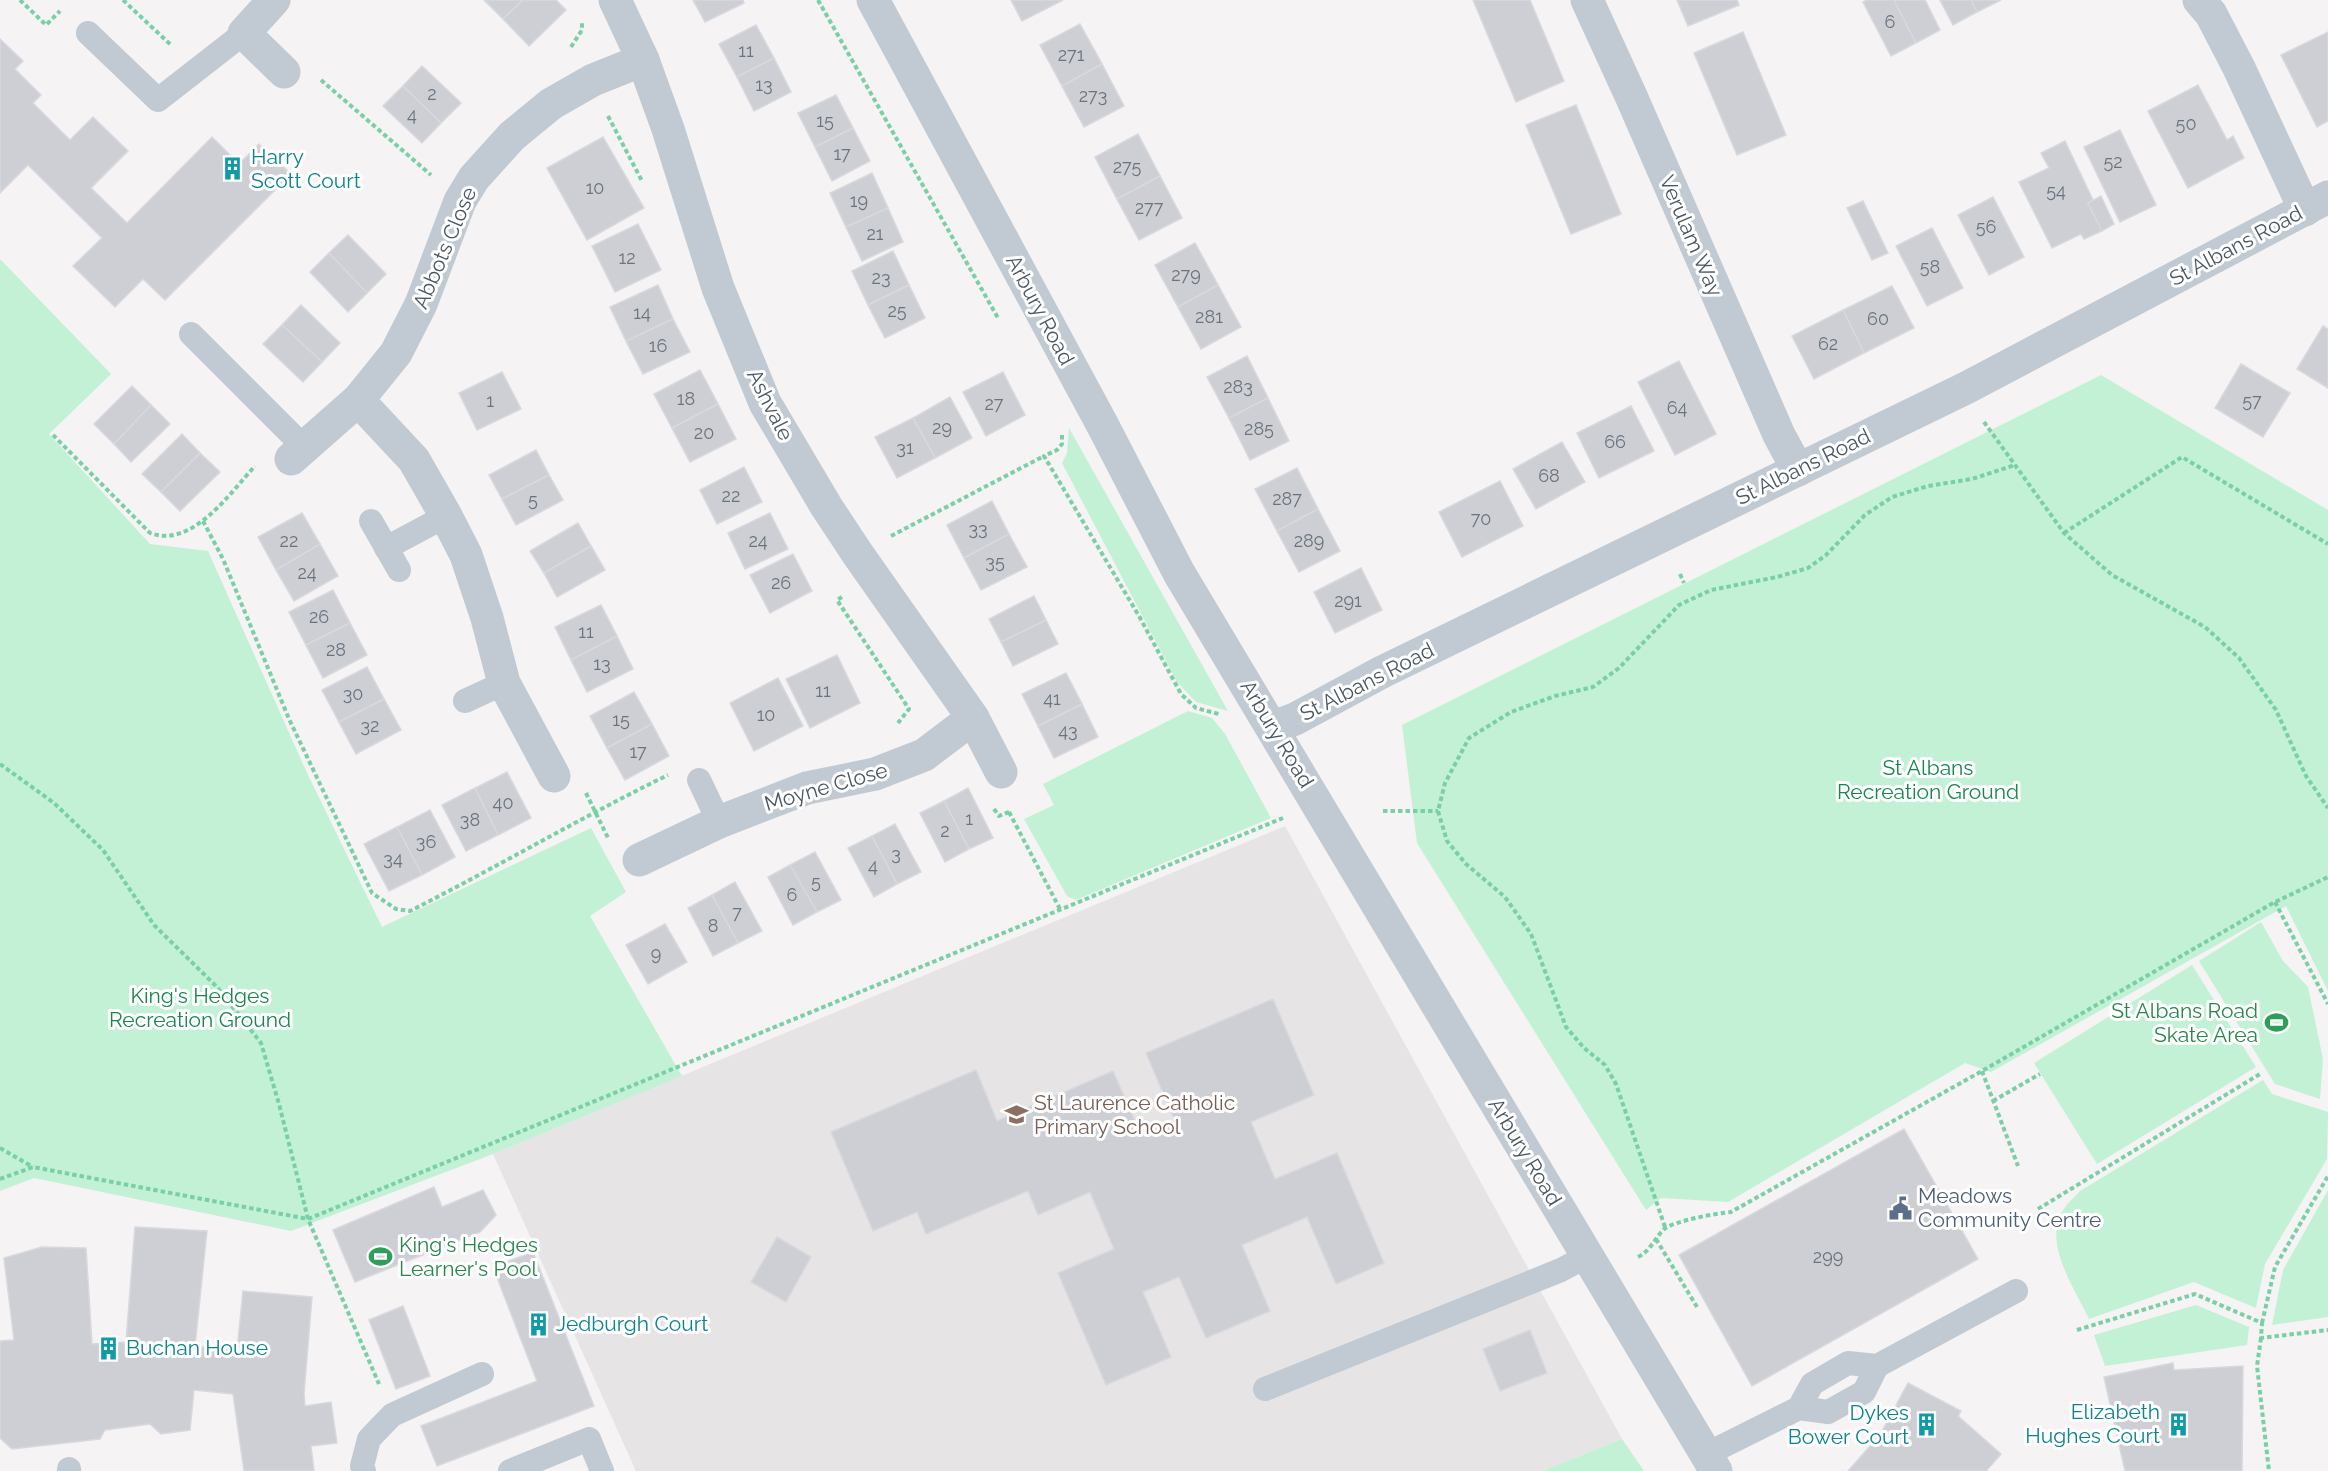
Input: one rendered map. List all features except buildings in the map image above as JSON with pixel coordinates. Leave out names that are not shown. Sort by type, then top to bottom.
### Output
[{"type":"street","points":[[274,0],[244,33],[284,72]]},
{"type":"street","name":"Ashvale","points":[[615,0],[643,60],[668,129],[718,288],[765,403],[826,506],[857,553],[973,718],[1001,772]]},
{"type":"street","name":"Arbury Road","points":[[873,0],[1102,424],[1179,573],[1274,727],[1587,1256],[1715,1465]]},
{"type":"street","name":"Verulam Way","points":[[1587,0],[1779,435],[1798,470]]},
{"type":"street","points":[[2199,0],[2211,14],[2317,203]]},
{"type":"street","name":"Abbots Close","points":[[298,453],[358,400],[396,353],[421,304],[460,201],[474,178],[512,136],[551,104],[593,81],[643,60]]},
{"type":"street","name":"St Albans Road","points":[[1274,727],[1295,719],[1382,672],[1966,388],[2317,203]]},
{"type":"street","points":[[358,400],[414,460],[446,516],[466,555],[487,618],[504,683],[554,776]]},
{"type":"street","name":"Moyne Close","points":[[639,860],[718,822],[807,788],[875,774],[924,755],[973,718]]},
{"type":"lane","points":[[88,33],[158,100],[244,33]]},
{"type":"lane","points":[[191,334],[298,453]]},
{"type":"lane","points":[[386,548],[446,516]]},
{"type":"lane","points":[[370,520],[399,570]]},
{"type":"lane","points":[[465,701],[504,683]]},
{"type":"lane","points":[[699,780],[718,822]]},
{"type":"lane","points":[[1265,1389],[1561,1270],[1587,1256]]},
{"type":"lane","points":[[1715,1465],[1799,1408],[1812,1384],[1848,1364],[1877,1366],[2016,1291]]},
{"type":"lane","points":[[1799,1408],[1828,1412],[1864,1392],[1877,1366]]},
{"type":"lane","points":[[364,1471],[362,1466],[369,1439],[392,1415],[482,1374]]},
{"type":"lane","points":[[510,1471],[589,1439],[602,1471]]},
{"type":"path","points":[[20,0],[46,25],[63,8]]},
{"type":"path","points":[[123,0],[197,68]]},
{"type":"path","points":[[818,0],[1004,328]]},
{"type":"path","points":[[316,75],[438,182]]},
{"type":"path","points":[[606,112],[646,190]]},
{"type":"path","points":[[1984,421],[2064,533],[2112,575],[2205,627],[2239,658],[2276,710],[2306,776],[2328,808]]},
{"type":"path","points":[[857,553],[1057,450],[1062,444],[1059,429]]},
{"type":"path","points":[[53,435],[150,533],[160,537],[185,533],[203,521],[260,461]]},
{"type":"path","points":[[1044,456],[1139,616],[1180,694],[1196,708],[1219,714],[1225,724]]},
{"type":"path","points":[[2064,533],[2182,457],[2328,544]]},
{"type":"path","points":[[1665,1227],[1616,1084],[1605,1065],[1584,1048],[1566,1028],[1531,934],[1505,897],[1466,864],[1448,841],[1438,811],[1445,783],[1469,738],[1511,712],[1555,696],[1593,687],[1619,668],[1679,605],[1711,590],[1777,577],[1808,568],[1826,555],[1865,515],[1892,497],[1928,486],[1972,480],[2015,465]]},
{"type":"path","points":[[203,521],[223,558],[289,719],[372,893],[396,909],[410,911],[674,771]]},
{"type":"path","points":[[1680,574],[1684,583]]},
{"type":"path","points":[[849,593],[837,600],[909,709],[896,726]]},
{"type":"path","points":[[0,764],[54,803],[103,850],[154,925],[217,987],[261,1043],[308,1220],[392,1415]]},
{"type":"path","points":[[585,790],[609,840]]},
{"type":"path","points":[[993,807],[999,816],[1017,807]]},
{"type":"path","points":[[1274,809],[1280,819]]},
{"type":"path","points":[[1383,811],[1438,811]]},
{"type":"path","points":[[1009,812],[1061,911]]},
{"type":"path","points":[[0,1148],[33,1167],[308,1220],[1289,815]]},
{"type":"path","points":[[1638,1257],[1647,1253],[1665,1227],[1714,1214],[1731,1212],[1982,1071],[2274,902],[2328,877]]},
{"type":"path","points":[[2274,902],[2328,1004]]},
{"type":"path","points":[[1982,1071],[2018,1166]]},
{"type":"path","points":[[1993,1101],[2040,1074]]},
{"type":"path","points":[[2038,1209],[2260,1074]]},
{"type":"path","points":[[0,1179],[33,1167]]},
{"type":"path","points":[[2269,1471],[2257,1366],[2262,1323],[2275,1268],[2328,1176]]},
{"type":"path","points":[[1656,1239],[1697,1307]]},
{"type":"path","points":[[2077,1330],[2195,1294],[2262,1323]]},
{"type":"path","points":[[2261,1338],[2328,1330]]},
{"type":"shaded area","name":"St Laurence Catholic Primary School","points":[[1285,826],[1622,1439],[1542,1471],[636,1471],[493,1154]]},
{"type":"green space","name":"King's Hedges Recreation Ground","points":[[0,259],[111,374],[49,434],[150,544],[208,551],[307,773],[382,927],[591,828],[626,892],[590,916],[682,1076],[493,1154],[291,1231],[34,1178],[0,1191]]},
{"type":"green space","name":"St Albans Recreation Ground","points":[[2101,375],[2328,510],[2328,991],[2286,906],[1991,1072],[1965,1063],[1728,1202],[1661,1198],[1646,1210],[1417,843],[1402,725]]},
{"type":"green space","points":[[1069,428],[1228,711],[1196,702],[1177,682],[1062,463],[1067,453]]},
{"type":"green space","points":[[1188,711],[1212,718],[1225,734],[1271,818],[1076,900],[1067,896],[1024,819],[1054,805],[1043,784]]},
{"type":"green space","name":"St Albans Road Skate Area","points":[[2261,922],[2283,961],[2308,987],[2323,1059],[2320,1099],[2275,1084],[2199,961]]},
{"type":"green space","points":[[2192,965],[2256,1067],[2097,1164],[2034,1063]]},
{"type":"green space","points":[[2263,1080],[2272,1094],[2328,1112],[2327,1159],[2265,1264],[2256,1308],[2194,1282],[2089,1319],[2069,1279],[2058,1250],[2056,1235],[2058,1222],[2066,1206],[2080,1191]]},
{"type":"green space","points":[[2328,1190],[2328,1317],[2272,1325],[2283,1270]]},
{"type":"green space","points":[[2196,1305],[2249,1327],[2247,1345],[2105,1366],[2094,1335]]},
{"type":"green space","points":[[1622,1439],[1644,1471],[1542,1471]]},
{"type":"place","name":"Harry Scott Court","points":[[233,169]]},
{"type":"place","name":"St Albans Road Skate Area","points":[[2276,1023]]},
{"type":"place","name":"St Laurence Catholic Primary School","points":[[1016,1115]]},
{"type":"place","name":"Meadows Community Centre","points":[[1900,1208]]},
{"type":"place","name":"King's Hedges Learner's Pool","points":[[381,1257]]},
{"type":"place","name":"Jedburgh Court","points":[[538,1324]]},
{"type":"place","name":"Buchan House","points":[[108,1348]]},
{"type":"place","name":"Elizabeth Hughes Court","points":[[2178,1424]]},
{"type":"place","name":"Dykes Bower Court","points":[[1927,1425]]}]
